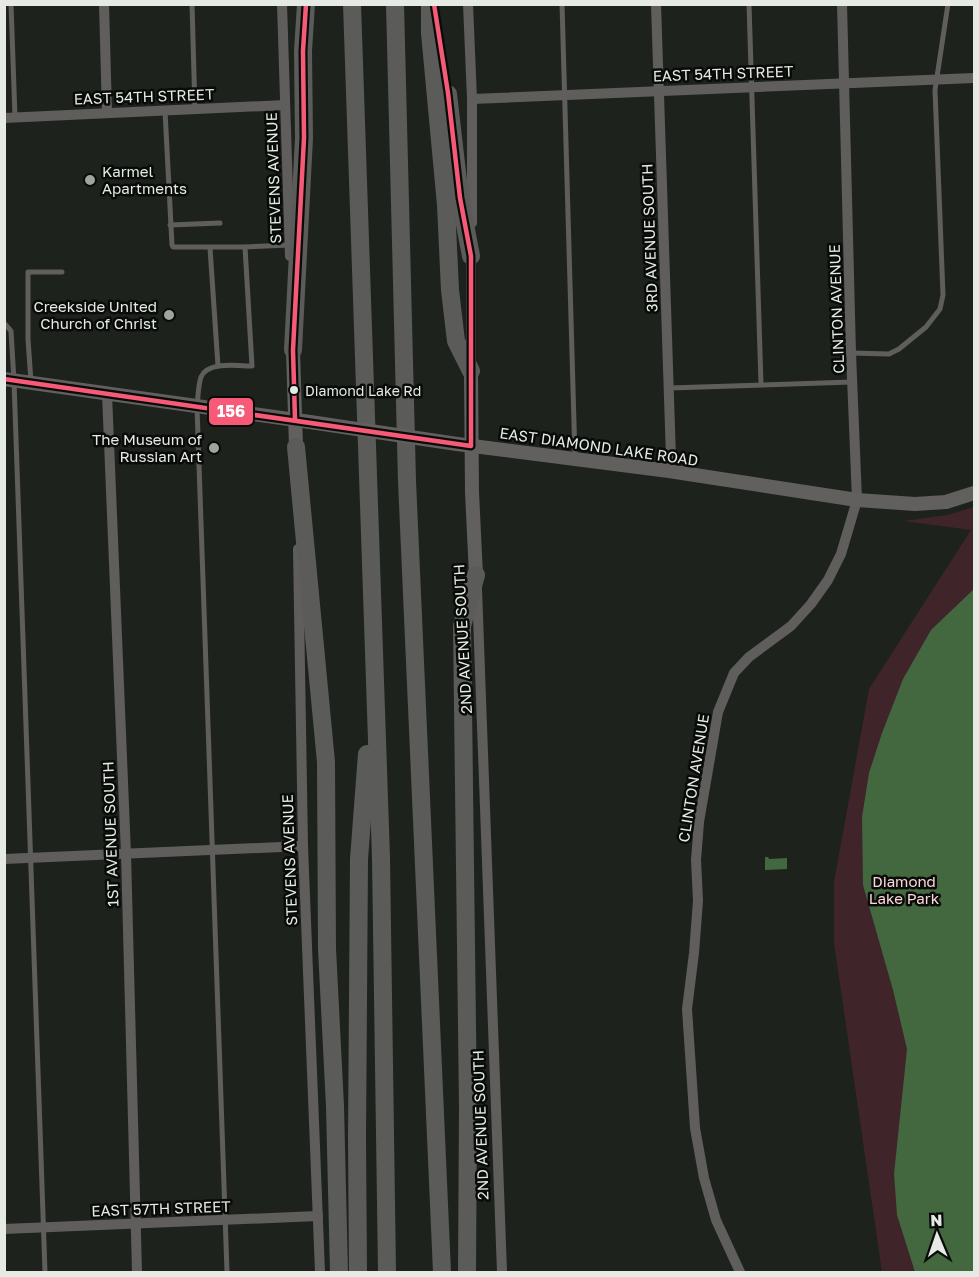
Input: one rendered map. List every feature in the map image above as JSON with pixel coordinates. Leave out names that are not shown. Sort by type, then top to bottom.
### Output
[{"type":"highway","points":[[293,350],[303,150],[303,51],[306,4]]},
{"type":"highway","points":[[352,4],[381,858],[387,1272]]},
{"type":"highway","points":[[396,4],[407,481],[442,1272]]},
{"type":"highway","points":[[432,4],[448,93],[460,198],[471,256]]},
{"type":"highway","points":[[432,4],[430,33],[446,205],[450,290],[456,341],[471,371]]},
{"type":"highway","points":[[296,447],[326,762],[327,949],[335,1106],[339,1272]]},
{"type":"highway","points":[[467,1272],[468,1107],[462,626],[476,575]]},
{"type":"highway","points":[[358,1272],[359,859],[373,665]]},
{"type":"street","points":[[104,4],[107,112]]},
{"type":"street","name":"STEVENS AVENUE","points":[[282,4],[293,350]]},
{"type":"street","name":"2ND AVENUE SOUTH","points":[[468,4],[472,99],[471,371],[464,445],[476,575],[502,1272]]},
{"type":"street","name":"3RD AVENUE SOUTH","points":[[656,4],[671,458],[669,471]]},
{"type":"street","name":"CLINTON AVENUE","points":[[740,1272],[716,1220],[704,1178],[695,1128],[687,1009],[698,900],[696,860],[699,822],[718,712],[734,673],[749,657],[791,626],[811,604],[828,580],[841,554],[857,500],[842,4]]},
{"type":"street","name":"EAST 54TH STREET","points":[[472,99],[975,78]]},
{"type":"street","name":"EAST 54TH STREET","points":[[10,117],[285,105]]},
{"type":"street","points":[[293,350],[296,447]]},
{"type":"street","name":"EAST DIAMOND LAKE ROAD","points":[[9,380],[464,445],[669,471],[857,500],[915,504],[946,502],[975,493]]},
{"type":"street","name":"1ST AVENUE SOUTH","points":[[107,394],[126,854],[137,1272]]},
{"type":"street","name":"STEVENS AVENUE","points":[[296,447],[303,846],[320,1272]]},
{"type":"street","points":[[4,859],[303,846]]},
{"type":"street","name":"EAST 57TH STREET","points":[[4,1229],[318,1216]]},
{"type":"lane","points":[[10,117],[11,4]]},
{"type":"lane","points":[[192,4],[195,110]]},
{"type":"lane","points":[[562,4],[575,460]]},
{"type":"lane","points":[[749,4],[761,384]]},
{"type":"lane","points":[[851,353],[889,354],[899,349],[926,327],[940,309],[942,296],[936,79],[948,4]]},
{"type":"lane","points":[[165,111],[170,242],[173,247],[290,245]]},
{"type":"lane","points":[[170,225],[220,223]]},
{"type":"lane","points":[[227,1272],[197,407],[201,376],[206,371],[218,366],[252,366],[245,247]]},
{"type":"lane","points":[[210,248],[218,366]]},
{"type":"lane","points":[[31,384],[28,272],[62,272]]},
{"type":"lane","points":[[4,323],[11,331],[9,380],[31,859],[45,1272]]},
{"type":"lane","points":[[669,388],[853,382]]},
{"type":"green space","name":"Diamond Lake Park","points":[[974,507],[974,1272],[882,1272],[834,943],[834,882],[869,689],[971,530],[904,521],[947,515]]},
{"type":"shaded area","name":"Diamond Lake Park","points":[[974,589],[974,1272],[915,1272],[897,1215],[894,1174],[907,1049],[863,885],[862,817],[869,773],[903,679],[931,630]]},
{"type":"shaded area","points":[[765,857],[769,859],[787,858],[787,869],[765,870]]},
{"type":"transit line","name":"156","points":[[295,420],[293,350],[304,138],[303,51],[306,4]]},
{"type":"transit line","name":"156","points":[[4,379],[471,446],[471,256],[460,198],[448,93],[434,4]]},
{"type":"place","name":"Karmel Apartments","points":[[90,180]]},
{"type":"place","name":"Creekside United Church of Christ","points":[[169,315]]},
{"type":"place","name":"Diamond Lake Rd","points":[[294,390]]},
{"type":"place","name":"The Museum of Russian Art","points":[[214,448]]}]
